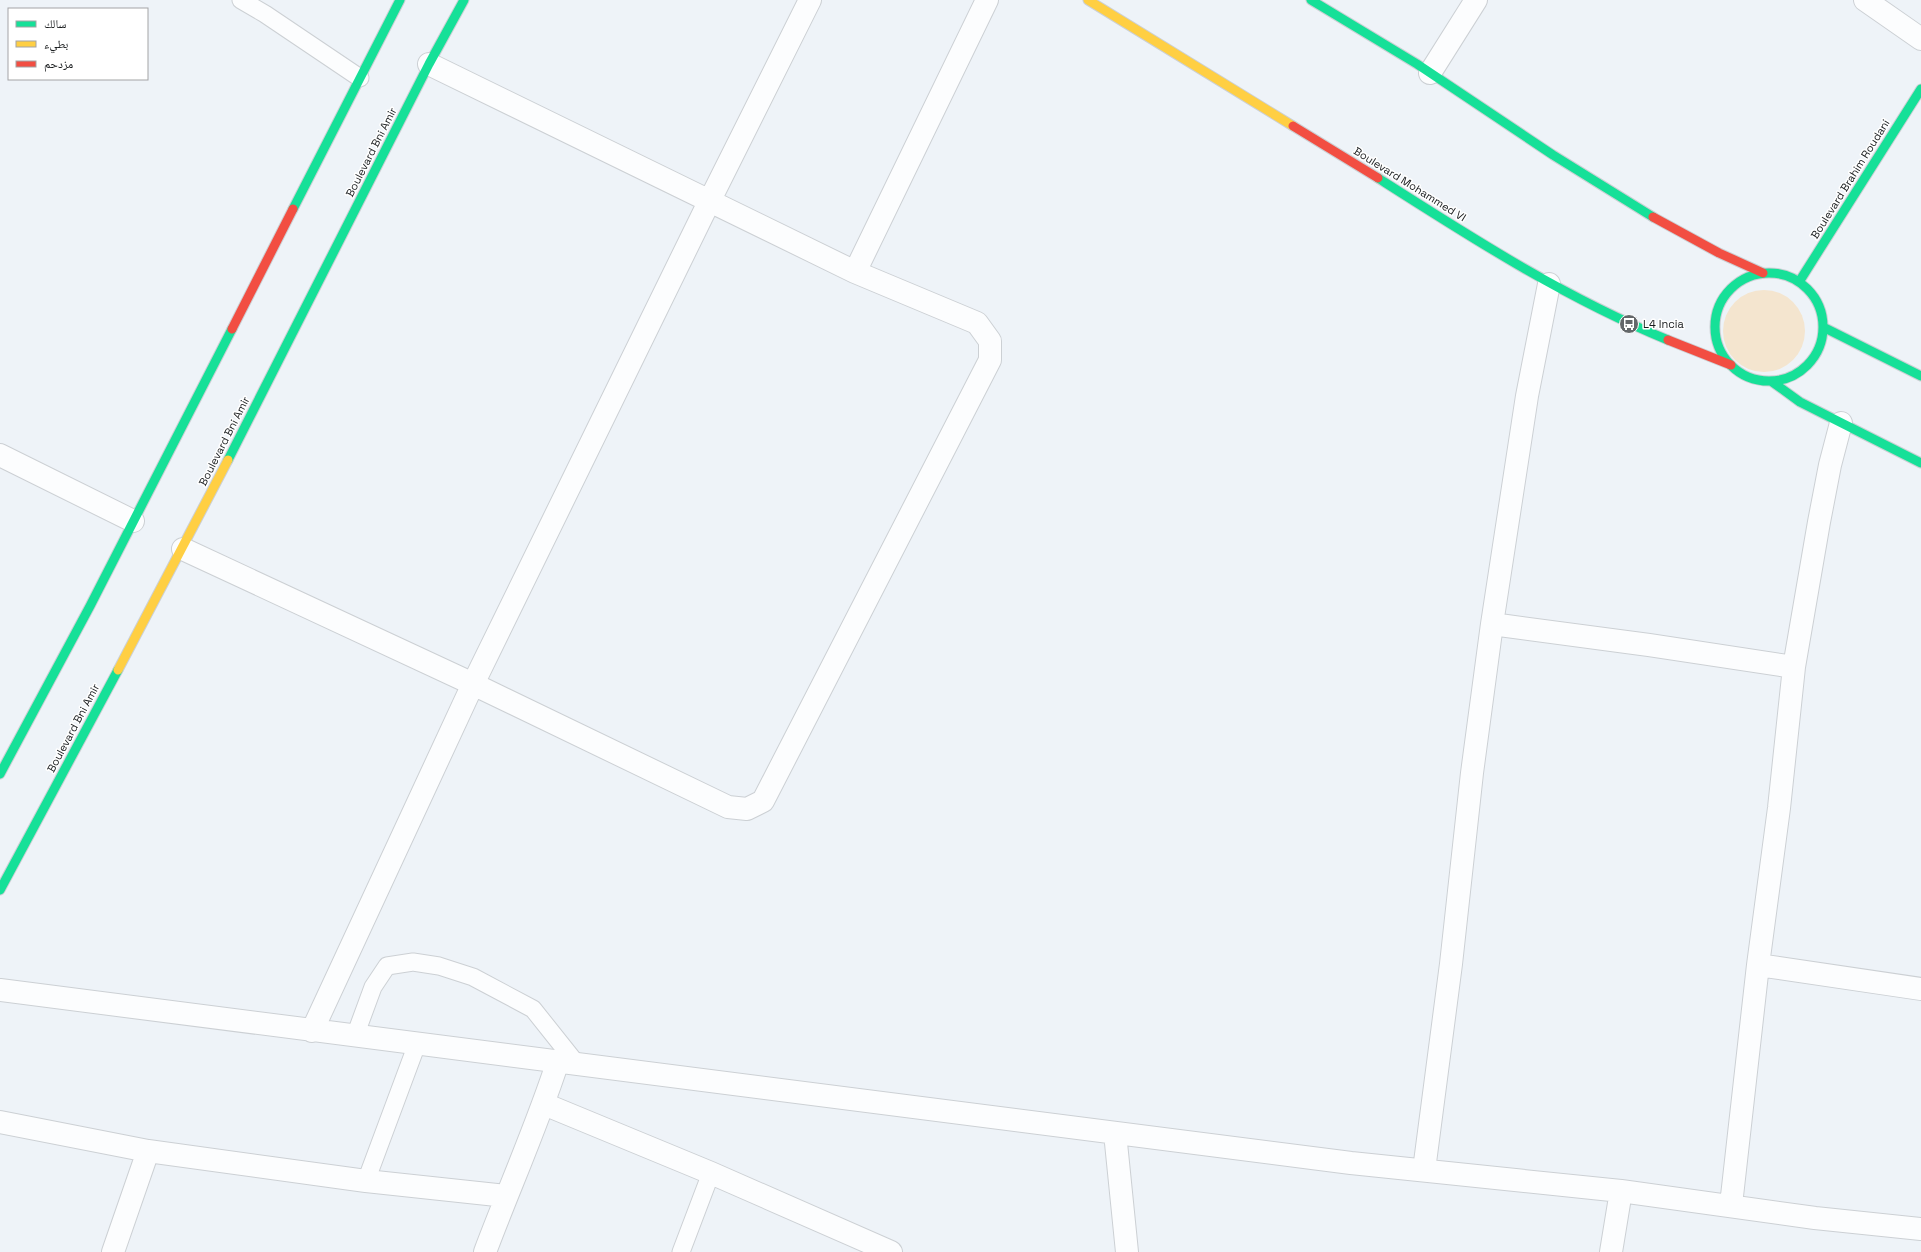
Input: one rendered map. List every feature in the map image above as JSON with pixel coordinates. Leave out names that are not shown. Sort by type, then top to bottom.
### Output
[{"type":"main road","points":[[0,774],[90,606],[400,0]]},
{"type":"main road","name":"Boulevard Bni Amir","points":[[0,890],[183,549],[429,64],[464,0]]},
{"type":"main road","name":"Boulevard Mohammed VI","points":[[1088,0],[1360,167],[1491,250],[1549,284],[1629,324],[1731,365]]},
{"type":"main road","points":[[1311,0],[1430,73],[1636,208],[1726,257],[1763,273]]},
{"type":"main road","name":"Boulevard Brahim Roudani","points":[[1799,282],[1921,89]]},
{"type":"main road","points":[[1763,273],[1782,274],[1799,282],[1817,301],[1824,327],[1821,344],[1813,358],[1802,370],[1787,378],[1770,381],[1749,377],[1731,365],[1721,351],[1716,334],[1716,317],[1722,301],[1732,288],[1746,278],[1763,273]]},
{"type":"main road","points":[[1824,327],[1921,376]]},
{"type":"main road","points":[[1770,381],[1800,402],[1921,463]]},
{"type":"street","points":[[312,1031],[473,684],[708,202],[810,0]]},
{"type":"street","points":[[855,272],[987,0]]},
{"type":"street","points":[[1430,73],[1476,0]]},
{"type":"street","points":[[1865,0],[1921,39]]},
{"type":"street","points":[[183,549],[473,684],[728,807],[747,809],[763,801],[990,360],[990,342],[976,323],[855,272],[708,202],[429,64]]},
{"type":"street","points":[[1424,1170],[1451,964],[1472,773],[1492,624],[1527,396],[1549,284]]},
{"type":"street","points":[[1731,1205],[1758,965],[1778,816],[1794,668],[1822,508],[1841,423]]},
{"type":"street","points":[[0,455],[133,522]]},
{"type":"street","points":[[1492,624],[1649,645],[1794,668]]},
{"type":"street","points":[[1758,965],[1921,989]]},
{"type":"street","points":[[0,990],[1351,1163],[1621,1191],[1731,1205],[1815,1218],[1921,1229]]},
{"type":"street","points":[[485,1252],[506,1196],[544,1104],[567,1062]]},
{"type":"street","points":[[544,1104],[711,1173],[892,1252]]},
{"type":"street","points":[[0,1122],[148,1151],[366,1181],[506,1196]]},
{"type":"street","points":[[1115,1133],[1127,1252]]},
{"type":"street","points":[[112,1252],[148,1151]]},
{"type":"street","points":[[1611,1252],[1621,1191]]},
{"type":"lane","points":[[241,0],[360,78]]},
{"type":"lane","points":[[355,1036],[373,987],[387,966],[413,962],[439,966],[473,977],[533,1009],[567,1062]]},
{"type":"lane","points":[[366,1181],[417,1044]]},
{"type":"lane","points":[[682,1252],[711,1173]]},
{"type":"shaded area","points":[[1764,290],[1780,293],[1793,302],[1802,315],[1805,331],[1802,347],[1793,360],[1780,369],[1764,372],[1748,369],[1735,360],[1726,347],[1723,331],[1726,315],[1735,302],[1748,293]]},
{"type":"traffic: fast","points":[[293,209],[400,0]]},
{"type":"traffic: fast","points":[[228,460],[429,64],[464,0]]},
{"type":"traffic: fast","points":[[1311,0],[1417,64],[1553,155],[1653,217]]},
{"type":"traffic: fast","points":[[1799,282],[1921,89]]},
{"type":"traffic: fast","points":[[1378,178],[1448,223],[1520,266],[1592,305],[1668,340]]},
{"type":"traffic: fast","points":[[1769,273],[1779,274],[1799,282],[1807,289],[1814,297],[1822,317],[1823,327],[1822,337],[1814,357],[1807,365],[1799,372],[1779,380],[1769,381],[1759,380],[1739,372],[1731,365],[1724,357],[1716,337],[1715,327],[1716,317],[1724,297],[1731,289],[1739,282],[1759,274],[1769,273]]},
{"type":"traffic: fast","points":[[1823,327],[1921,376]]},
{"type":"traffic: fast","points":[[0,774],[90,606],[232,329]]},
{"type":"traffic: fast","points":[[1771,381],[1800,402],[1921,463]]},
{"type":"traffic: fast","points":[[0,890],[118,670]]},
{"type":"traffic: slow","points":[[1088,0],[1293,126]]},
{"type":"traffic: slow","points":[[118,670],[228,460]]},
{"type":"traffic: jam","points":[[1293,126],[1378,178]]},
{"type":"traffic: jam","points":[[232,329],[293,209]]},
{"type":"traffic: jam","points":[[1653,217],[1719,253],[1763,273]]},
{"type":"traffic: jam","points":[[1668,340],[1731,365]]},
{"type":"place","name":"L4 Incia","points":[[1629,324]]}]
